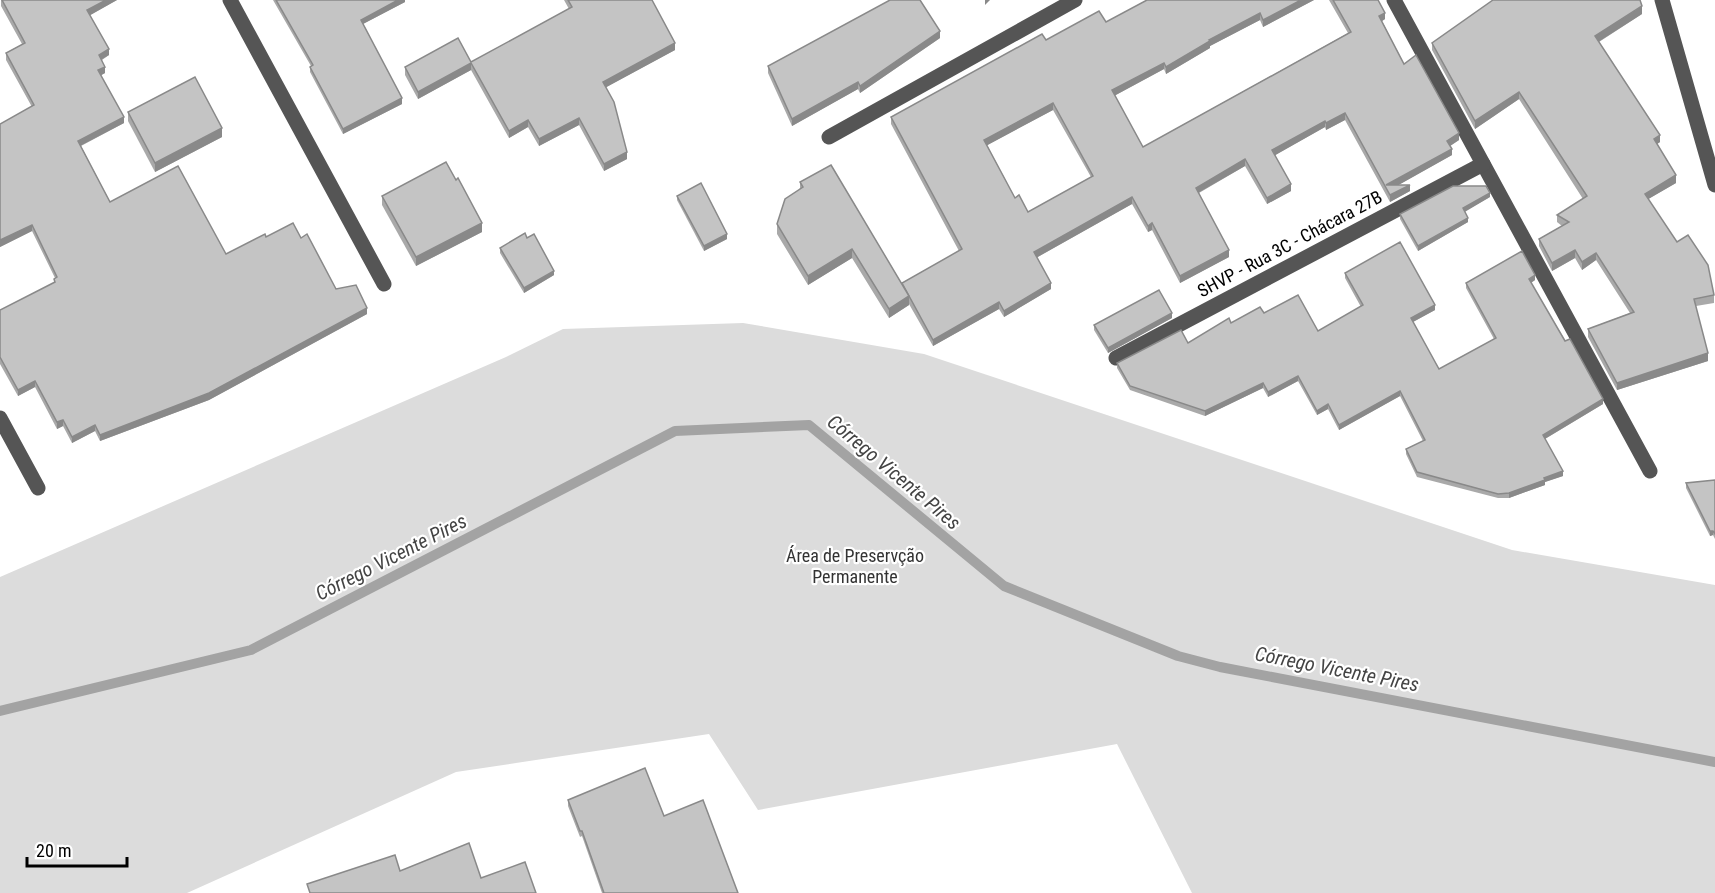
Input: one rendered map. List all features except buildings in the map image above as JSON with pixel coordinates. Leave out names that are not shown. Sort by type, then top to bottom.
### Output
[{"type":"street","points":[[230,0],[384,284]]},
{"type":"street","points":[[829,137],[1075,0]]},
{"type":"street","points":[[1394,0],[1650,471]]},
{"type":"street","points":[[1662,0],[1715,185]]},
{"type":"street","name":"SHVP - Rua 3C - Chácara 27B","points":[[1116,358],[1483,164]]},
{"type":"street","points":[[0,418],[38,488]]},
{"type":"green space","name":"Área de Preservção Permanente","points":[[743,323],[924,354],[1512,550],[1715,585],[1715,893],[1192,893],[1117,744],[758,810],[709,734],[456,772],[187,893],[0,893],[0,577],[506,357],[563,329]]},
{"type":"waterway","name":"Córrego Vicente Pires","points":[[0,711],[251,650],[675,431],[809,425],[1004,586],[1178,656],[1220,667],[1715,762]]}]
